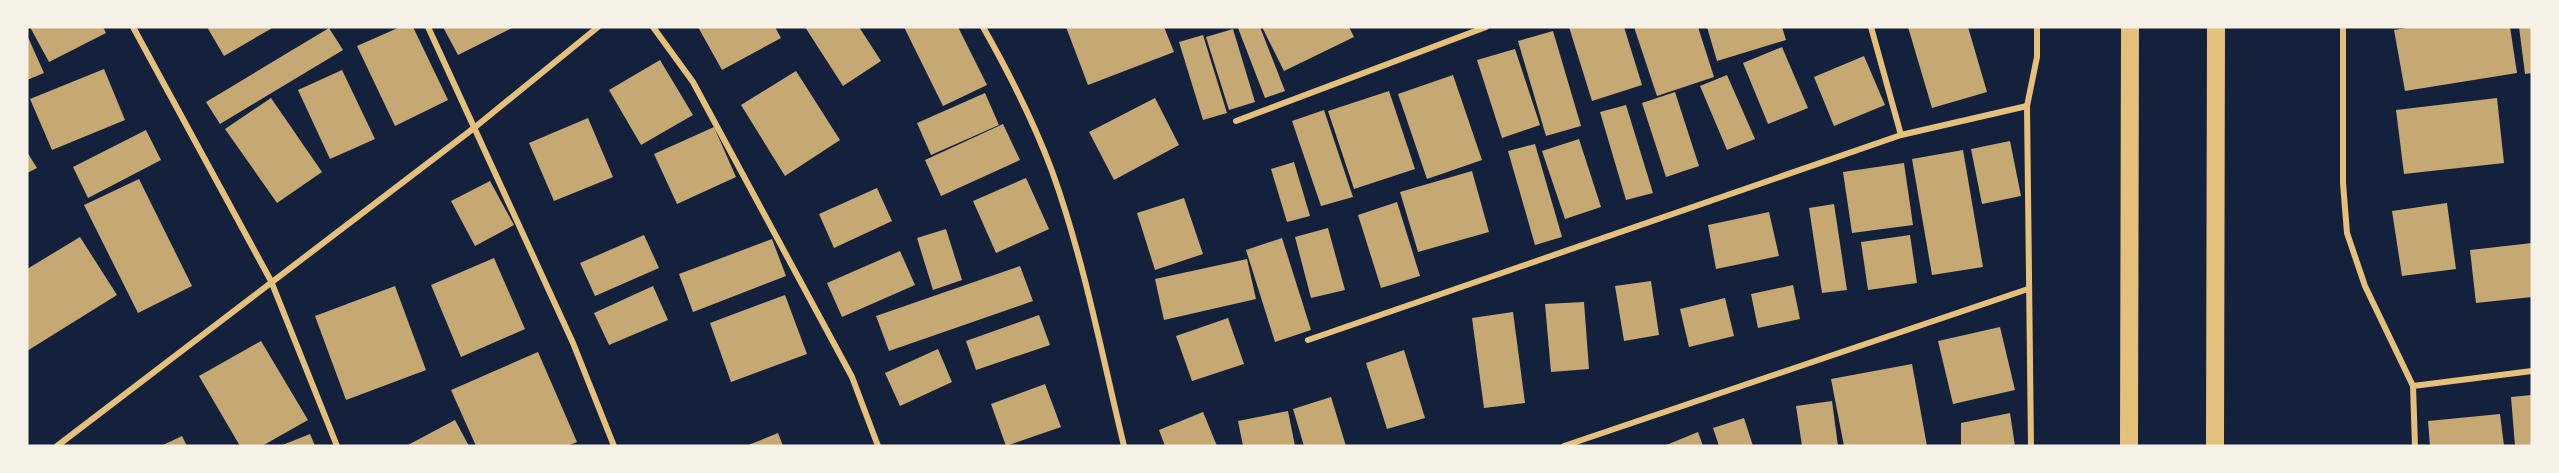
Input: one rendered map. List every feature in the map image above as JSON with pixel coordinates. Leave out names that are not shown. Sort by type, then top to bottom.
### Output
[{"type":"highway","points":[[2129,446],[2130,27]]},
{"type":"highway","points":[[2215,446],[2216,27]]},
{"type":"street","points":[[133,27],[271,281],[337,446]]},
{"type":"street","points":[[429,27],[573,343],[614,446]]},
{"type":"street","points":[[57,446],[474,128],[598,27]]},
{"type":"street","points":[[653,27],[693,82],[852,376],[878,446]]},
{"type":"street","points":[[983,27],[1006,68],[1052,171],[1089,300],[1124,446]]},
{"type":"street","points":[[1236,121],[1486,27]]},
{"type":"street","points":[[1871,27],[1901,135]]},
{"type":"street","points":[[2031,446],[2027,106],[2037,57],[2037,27]]},
{"type":"street","points":[[2343,27],[2343,183],[2347,233],[2365,286],[2413,386],[2415,446]]},
{"type":"street","points":[[1308,340],[1901,135],[2027,106]]},
{"type":"street","points":[[1564,446],[2028,289]]},
{"type":"street","points":[[2413,386],[2532,370]]},
{"type":"building","points":[[30,27],[103,27],[106,33],[49,62]]},
{"type":"building","points":[[207,27],[274,27],[224,56]]},
{"type":"building","points":[[400,27],[413,27],[448,100],[395,126],[357,46]]},
{"type":"building","points":[[443,27],[514,27],[458,55]]},
{"type":"building","points":[[698,27],[775,27],[781,38],[722,70]]},
{"type":"building","points":[[805,27],[859,27],[881,61],[843,86]]},
{"type":"building","points":[[904,27],[958,27],[987,85],[943,106]]},
{"type":"building","points":[[1066,27],[1164,27],[1174,52],[1088,85]]},
{"type":"building","points":[[1260,27],[1285,91],[1265,98],[1238,28]]},
{"type":"building","points":[[1262,27],[1349,27],[1354,37],[1284,71]]},
{"type":"building","points":[[1569,27],[1624,27],[1642,85],[1592,101]]},
{"type":"building","points":[[1634,27],[1698,27],[1714,77],[1657,96]]},
{"type":"building","points":[[1707,27],[1782,27],[1786,40],[1717,61]]},
{"type":"building","points":[[1908,27],[1968,27],[1987,92],[1932,108]]},
{"type":"building","points":[[2413,27],[2510,27],[2517,73],[2405,91],[2394,30]]},
{"type":"building","points":[[2519,27],[2532,27],[2532,73],[2525,74]]},
{"type":"building","points":[[329,28],[343,50],[220,124],[206,102]]},
{"type":"building","points":[[1233,29],[1255,102],[1229,110],[1206,37]]},
{"type":"building","points":[[1553,31],[1581,126],[1546,136],[1518,41]]},
{"type":"building","points":[[27,35],[44,73],[27,80]]},
{"type":"building","points":[[1203,35],[1227,113],[1203,120],[1179,42]]},
{"type":"building","points":[[1782,47],[1808,108],[1768,124],[1743,63]]},
{"type":"building","points":[[1515,49],[1540,125],[1502,138],[1477,60]]},
{"type":"building","points":[[1864,56],[1885,105],[1834,126],[1814,77]]},
{"type":"building","points":[[660,60],[693,115],[641,145],[609,90]]},
{"type":"building","points":[[104,69],[125,120],[52,150],[30,99]]},
{"type":"building","points":[[342,70],[375,139],[330,159],[298,90]]},
{"type":"building","points":[[796,71],[840,140],[785,176],[741,105]]},
{"type":"building","points":[[1453,75],[1482,160],[1427,179],[1398,94]]},
{"type":"building","points":[[1727,75],[1755,139],[1727,150],[1700,86]]},
{"type":"building","points":[[1389,91],[1415,169],[1354,189],[1328,111]]},
{"type":"building","points":[[1675,92],[1699,166],[1666,177],[1642,103]]},
{"type":"building","points":[[985,93],[999,125],[931,155],[917,123]]},
{"type":"building","points":[[271,98],[322,172],[277,203],[225,129]]},
{"type":"building","points":[[1155,98],[1179,145],[1114,180],[1089,132]]},
{"type":"building","points":[[2497,98],[2504,163],[2404,174],[2396,110]]},
{"type":"building","points":[[1626,105],[1653,193],[1626,200],[1600,112]]},
{"type":"building","points":[[1324,110],[1353,197],[1321,206],[1292,121]]},
{"type":"building","points":[[588,118],[613,177],[554,201],[529,143]]},
{"type":"building","points":[[1003,124],[1020,160],[941,196],[925,160]]},
{"type":"building","points":[[714,127],[736,177],[677,204],[654,154]]},
{"type":"building","points":[[146,130],[161,160],[88,198],[73,167]]},
{"type":"building","points":[[1579,139],[1601,207],[1565,219],[1542,151]]},
{"type":"building","points":[[2010,141],[2021,196],[1982,204],[1971,149]]},
{"type":"building","points":[[1535,144],[1562,237],[1535,245],[1508,151]]},
{"type":"building","points":[[1963,150],[1983,267],[1932,275],[1912,159]]},
{"type":"building","points":[[27,152],[37,168],[27,173]]},
{"type":"building","points":[[1294,162],[1310,216],[1287,222],[1271,169]]},
{"type":"building","points":[[1904,163],[1913,225],[1852,233],[1843,172]]},
{"type":"building","points":[[1472,171],[1489,232],[1418,252],[1400,192]]},
{"type":"building","points":[[1026,178],[1049,229],[996,253],[973,201]]},
{"type":"building","points":[[139,179],[192,286],[138,313],[84,205]]},
{"type":"building","points":[[490,181],[514,225],[475,246],[451,201]]},
{"type":"building","points":[[877,188],[892,221],[834,248],[819,214]]},
{"type":"building","points":[[1184,198],[1203,254],[1155,270],[1137,213]]},
{"type":"building","points":[[1397,202],[1420,276],[1381,288],[1358,215]]},
{"type":"building","points":[[2447,203],[2456,269],[2402,276],[2392,211]]},
{"type":"building","points":[[1834,204],[1847,290],[1822,293],[1809,208]]},
{"type":"building","points":[[1769,212],[1779,256],[1716,269],[1708,225]]},
{"type":"building","points":[[1328,228],[1345,290],[1311,298],[1295,237]]},
{"type":"building","points":[[946,229],[962,280],[933,290],[917,238]]},
{"type":"building","points":[[644,235],[659,268],[595,296],[580,263]]},
{"type":"building","points":[[1910,235],[1917,283],[1868,290],[1861,242]]},
{"type":"building","points":[[80,237],[117,295],[27,351],[27,269]]},
{"type":"building","points":[[1282,238],[1311,330],[1275,342],[1246,250]]},
{"type":"building","points":[[772,239],[786,276],[693,312],[679,274]]},
{"type":"building","points":[[2532,243],[2532,297],[2476,303],[2470,250]]},
{"type":"building","points":[[900,251],[915,285],[842,317],[827,283]]},
{"type":"building","points":[[494,258],[525,329],[461,357],[431,285]]},
{"type":"building","points":[[1247,259],[1256,299],[1164,320],[1155,279]]},
{"type":"building","points":[[1020,266],[1033,301],[889,351],[876,316]]},
{"type":"building","points":[[1651,281],[1659,335],[1624,341],[1615,286]]},
{"type":"building","points":[[1793,285],[1800,319],[1758,328],[1751,294]]},
{"type":"building","points":[[395,286],[426,370],[346,400],[315,316]]},
{"type":"building","points":[[653,286],[668,320],[609,345],[594,313]]},
{"type":"building","points":[[785,295],[807,354],[731,382],[710,323]]},
{"type":"building","points":[[1725,298],[1734,336],[1689,347],[1680,309]]},
{"type":"building","points":[[1584,302],[1589,369],[1551,372],[1545,304]]},
{"type":"building","points":[[1513,312],[1525,403],[1484,408],[1472,318]]},
{"type":"building","points":[[1039,315],[1050,345],[976,370],[966,341]]},
{"type":"building","points":[[1228,318],[1244,364],[1192,381],[1176,336]]},
{"type":"building","points":[[2000,327],[2015,390],[1953,404],[1938,341]]},
{"type":"building","points":[[261,341],[308,420],[262,446],[240,446],[199,376]]},
{"type":"building","points":[[938,349],[952,382],[900,406],[885,373]]},
{"type":"building","points":[[1404,350],[1425,418],[1387,429],[1366,363]]},
{"type":"building","points":[[538,352],[577,442],[567,446],[476,446],[451,390]]},
{"type":"building","points":[[1912,364],[1927,446],[1844,446],[1831,379]]},
{"type":"building","points":[[1045,384],[1061,427],[1006,446],[991,404]]},
{"type":"building","points":[[2532,395],[2532,446],[2515,446],[2511,397]]},
{"type":"building","points":[[1331,397],[1346,446],[1304,446],[1293,409]]},
{"type":"building","points":[[1832,401],[1838,446],[1802,446],[1796,406]]},
{"type":"building","points":[[1288,411],[1295,446],[1243,446],[1238,421]]},
{"type":"building","points":[[1203,412],[1217,446],[1165,446],[1159,430]]},
{"type":"building","points":[[2010,413],[2015,446],[1961,446],[1961,423]]},
{"type":"building","points":[[2500,414],[2504,446],[2430,446],[2428,421]]},
{"type":"building","points":[[1744,418],[1753,446],[1719,446],[1713,428]]},
{"type":"building","points":[[455,420],[469,446],[406,446]]},
{"type":"building","points":[[1698,432],[1703,446],[1664,446]]},
{"type":"building","points":[[778,433],[783,446],[746,446]]},
{"type":"building","points":[[310,434],[315,446],[280,446]]},
{"type":"building","points":[[182,436],[187,446],[161,446]]}]
